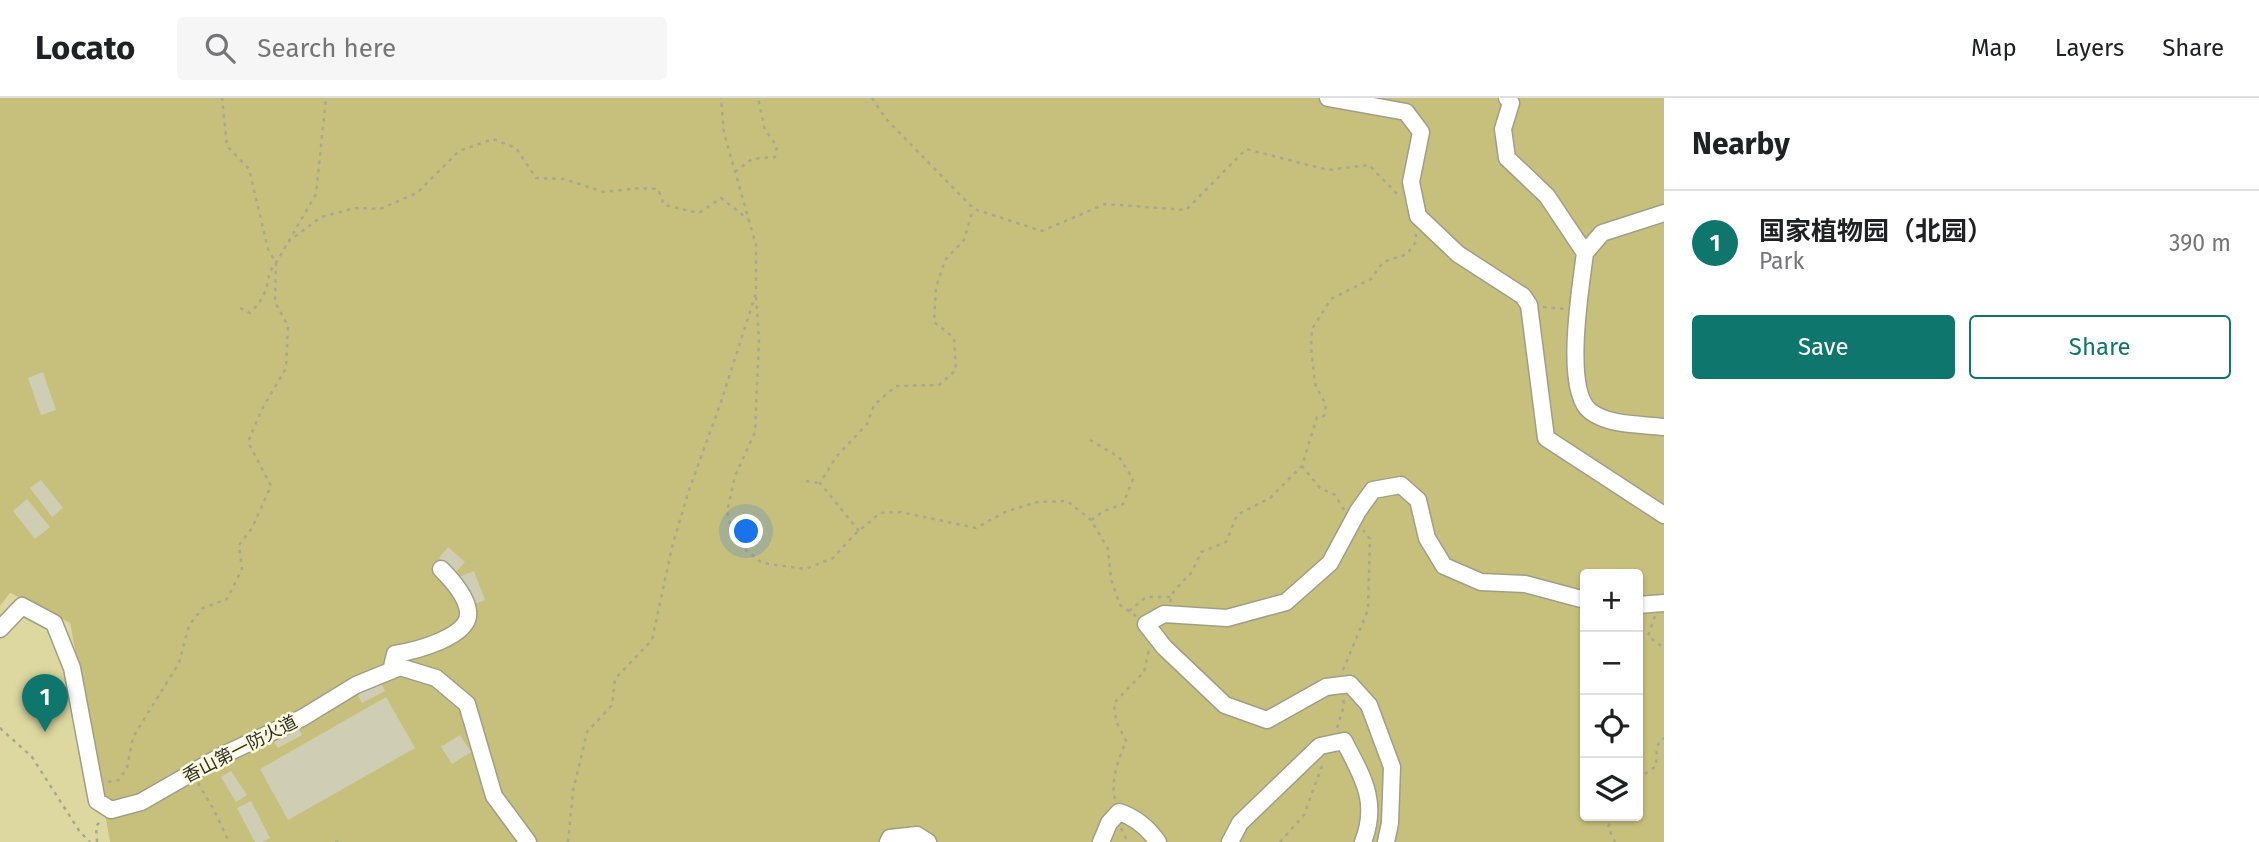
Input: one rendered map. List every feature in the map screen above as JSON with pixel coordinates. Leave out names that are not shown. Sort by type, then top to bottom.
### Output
[{"type":"street","points":[[1328,98],[1406,112],[1421,132],[1411,182],[1418,216],[1458,254],[1522,296],[1529,305],[1546,439],[1664,515]]},
{"type":"street","points":[[1507,98],[1511,103],[1503,129],[1507,158],[1547,196],[1584,253]]},
{"type":"street","points":[[1664,213],[1602,233],[1584,253],[1577,311],[1576,356],[1578,395],[1590,411],[1616,421],[1664,427]]},
{"type":"street","points":[[1386,842],[1390,823],[1392,767],[1370,705],[1350,684],[1326,687],[1267,720],[1225,705],[1149,629],[1164,614],[1227,618],[1286,602],[1330,564],[1358,511],[1373,490],[1401,485],[1418,500],[1427,538],[1444,566],[1481,582],[1525,584],[1580,599]]},
{"type":"street","points":[[391,671],[395,653],[435,645],[450,636],[467,618],[468,610],[455,583],[440,569]]},
{"type":"street","points":[[1643,605],[1662,603]]},
{"type":"street","points":[[0,629],[22,606],[54,623],[72,668],[97,801],[111,810]]},
{"type":"street","name":"香山第一防火道","points":[[111,810],[141,802],[192,773],[302,718],[356,685],[400,667],[436,678],[467,704],[494,796],[528,842]]},
{"type":"street","points":[[1230,842],[1240,823],[1320,746],[1344,741],[1369,790],[1368,831],[1363,842]]},
{"type":"street","points":[[1101,842],[1109,824],[1119,813],[1150,830],[1158,842]]},
{"type":"street","points":[[888,842],[890,838],[917,835],[928,842]]},
{"type":"path","points":[[92,784],[119,780],[127,768],[133,737],[179,663],[189,625],[203,608],[228,599],[242,569],[239,545],[252,528],[271,485],[248,442],[261,411],[286,368],[288,326],[275,302],[275,263],[268,249],[249,169],[227,146],[222,98]]},
{"type":"path","points":[[240,308],[250,313],[259,304],[266,289],[270,269],[316,194],[326,98]]},
{"type":"path","points":[[721,98],[724,133],[756,246],[759,339],[755,432],[735,476],[727,512],[735,541],[762,563],[805,569],[832,558],[880,513],[901,512],[976,528],[1007,511],[1038,502],[1067,501],[1091,520],[1108,549],[1111,579],[1120,605],[1149,629],[1144,672],[1114,703],[1116,721],[1126,741],[1119,758],[1112,791],[1119,813]]},
{"type":"path","points":[[736,172],[752,159],[775,157],[778,146],[765,130],[758,98]]},
{"type":"path","points":[[872,98],[886,119],[974,208],[1042,231],[1105,204],[1186,210],[1247,149],[1328,170],[1369,165],[1402,199]]},
{"type":"path","points":[[288,242],[321,216],[355,208],[380,209],[417,193],[459,152],[493,139],[516,148],[536,178],[564,179],[604,192],[658,189],[664,205],[699,213],[721,198],[749,219]]},
{"type":"path","points":[[820,483],[836,457],[867,424],[874,405],[896,386],[940,385],[956,370],[954,338],[934,323],[936,288],[945,260],[964,240],[974,208]]},
{"type":"path","points":[[568,842],[573,791],[587,732],[612,705],[615,679],[652,640],[672,547],[689,490],[756,293]]},
{"type":"path","points":[[1529,305],[1577,311]]},
{"type":"path","points":[[1090,440],[1119,457],[1133,479],[1123,503],[1091,520]]},
{"type":"path","points":[[1164,614],[1174,591],[1192,572],[1201,552],[1226,542],[1237,515],[1270,498],[1302,466]]},
{"type":"path","points":[[806,481],[820,483],[859,531]]},
{"type":"path","points":[[1129,611],[1146,597],[1171,597]]},
{"type":"path","points":[[1662,603],[1648,636],[1664,648]]},
{"type":"path","points":[[0,728],[32,757],[80,832],[90,842]]},
{"type":"path","points":[[1643,775],[1656,765],[1657,746],[1664,738]]},
{"type":"path","points":[[192,773],[229,842]]},
{"type":"path","points":[[97,842],[96,825],[111,810]]},
{"type":"path","points":[[1611,821],[1608,827],[1615,842]]},
{"type":"path","points":[[335,842],[341,842]]},
{"type":"shaded area","points":[[0,98],[1664,98],[1664,842],[110,842],[70,623],[10,593],[0,606]]},
{"type":"shaded area","points":[[9,593],[70,622],[110,842],[0,842],[0,606]]},
{"type":"building","points":[[43,372],[56,410],[41,415],[28,378]]},
{"type":"building","points":[[41,480],[63,508],[52,517],[30,488]]},
{"type":"building","points":[[27,499],[50,527],[35,539],[13,511]]},
{"type":"building","points":[[448,547],[465,562],[455,573],[439,558]]},
{"type":"building","points":[[474,571],[485,600],[470,606],[459,577]]},
{"type":"building","points":[[378,678],[385,691],[362,703],[355,690]]},
{"type":"building","points":[[386,697],[415,748],[288,820],[260,769]]},
{"type":"building","points":[[296,725],[302,735],[278,748],[272,738]]},
{"type":"building","points":[[460,735],[471,752],[452,764],[441,747]]},
{"type":"building","points":[[231,771],[247,795],[236,802],[221,777]]},
{"type":"building","points":[[251,801],[270,838],[262,842],[255,842],[237,808]]},
{"type":"place","name":"国家植物园（北园）","points":[[45,732]]}]
